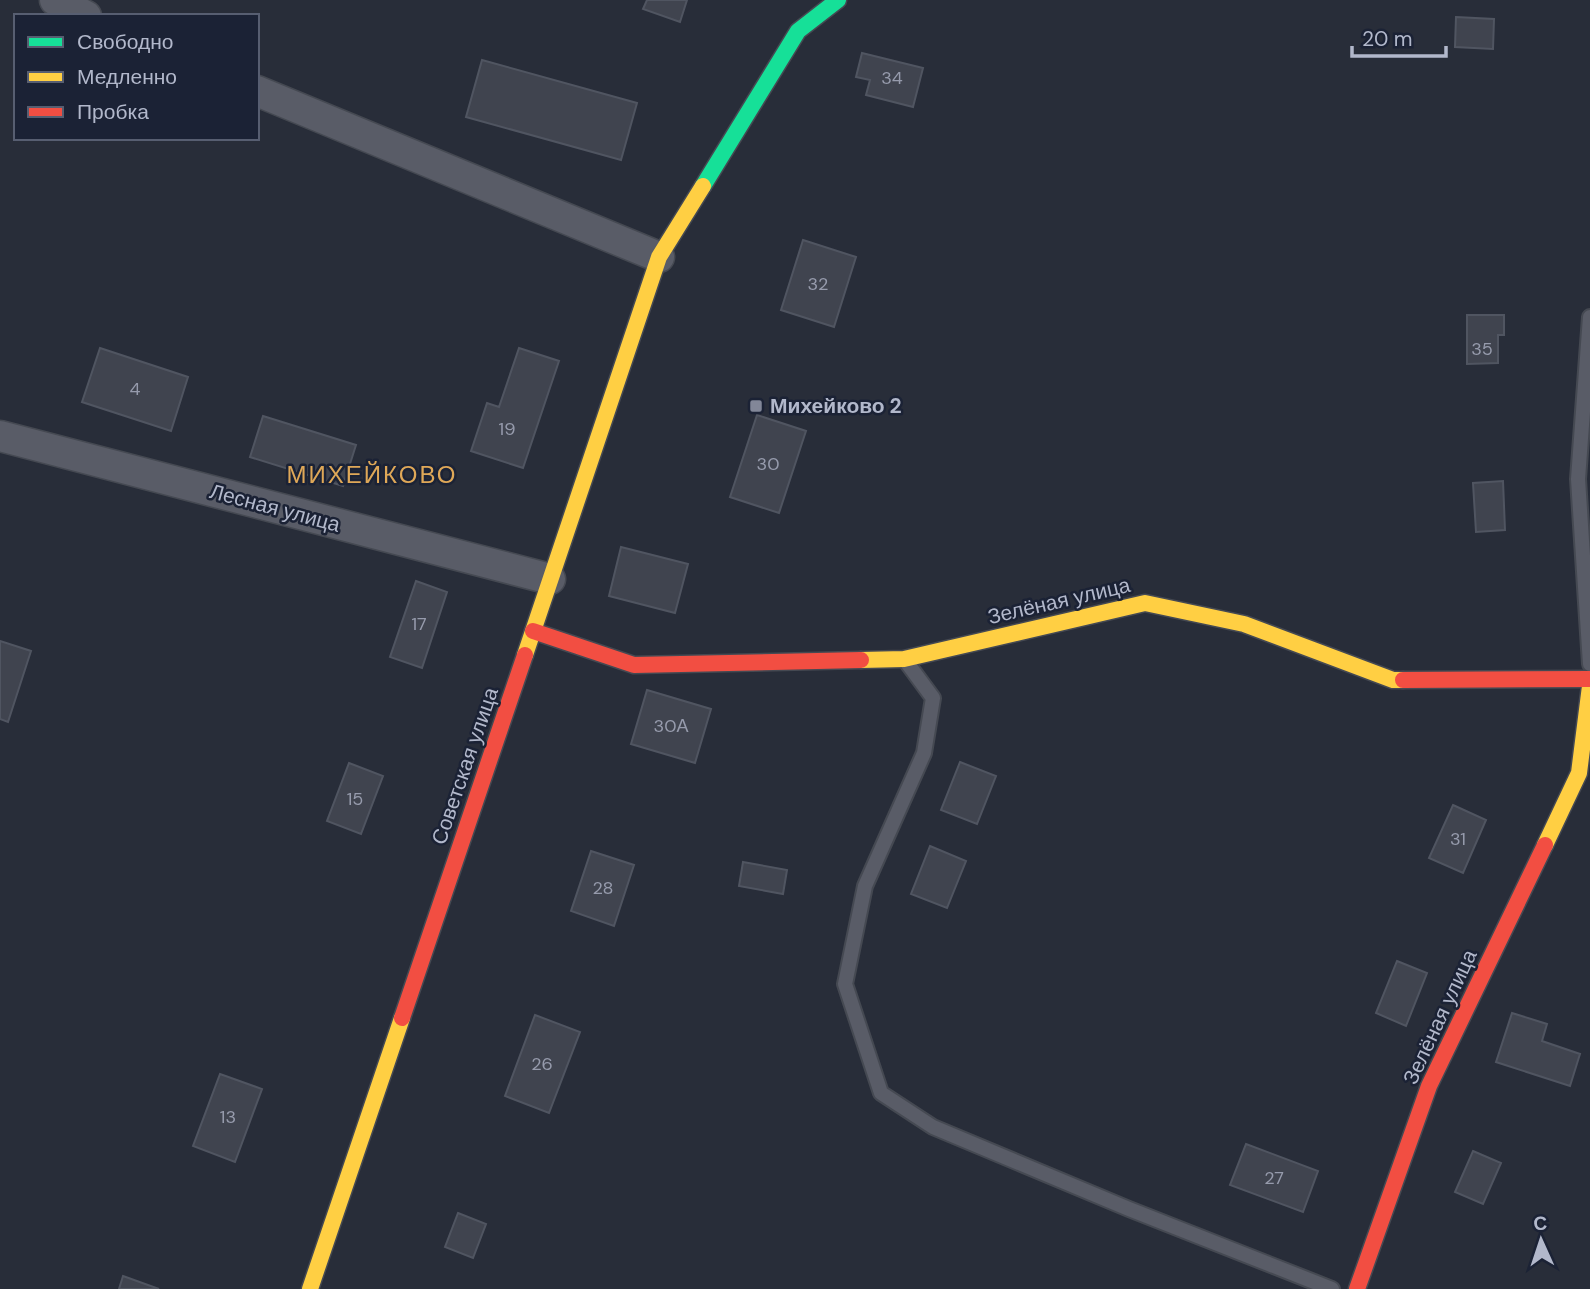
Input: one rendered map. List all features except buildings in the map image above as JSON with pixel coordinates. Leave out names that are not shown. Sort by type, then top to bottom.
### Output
[{"type":"street","points":[[55,0],[82,14]]},
{"type":"street","name":"Советская улица","points":[[310,1289],[659,257],[798,31],[838,0]]},
{"type":"street","points":[[259,92],[659,257]]},
{"type":"street","name":"Лесная улица","points":[[0,436],[551,579]]},
{"type":"street","name":"Зелёная улица","points":[[533,631],[634,664],[904,659],[1144,603],[1244,624],[1393,680],[1590,679]]},
{"type":"street","name":"Зелёная улица","points":[[1357,1289],[1429,1086],[1579,772],[1590,686]]},
{"type":"lane","points":[[1590,317],[1578,480],[1590,664]]},
{"type":"lane","points":[[904,659],[933,698],[924,754],[866,886],[845,984],[881,1093],[933,1127],[1129,1209],[1332,1289]]},
{"type":"traffic: fast","points":[[703,186],[798,31],[838,0]]},
{"type":"traffic: slow","points":[[525,655],[659,257],[703,186]]},
{"type":"traffic: slow","points":[[861,660],[904,659],[1145,603],[1244,624],[1393,680],[1403,680]]},
{"type":"traffic: slow","points":[[1545,845],[1579,773],[1590,686]]},
{"type":"traffic: slow","points":[[310,1289],[402,1018]]},
{"type":"traffic: jam","points":[[533,631],[634,665],[861,660]]},
{"type":"traffic: jam","points":[[402,1018],[525,655]]},
{"type":"traffic: jam","points":[[1403,680],[1590,679]]},
{"type":"traffic: jam","points":[[1357,1289],[1429,1086],[1545,845]]},
{"type":"place","name":"Михейково 2","points":[[756,406]]},
{"type":"district","name":"МИХЕЙКОВО","points":[[372,475]]}]
